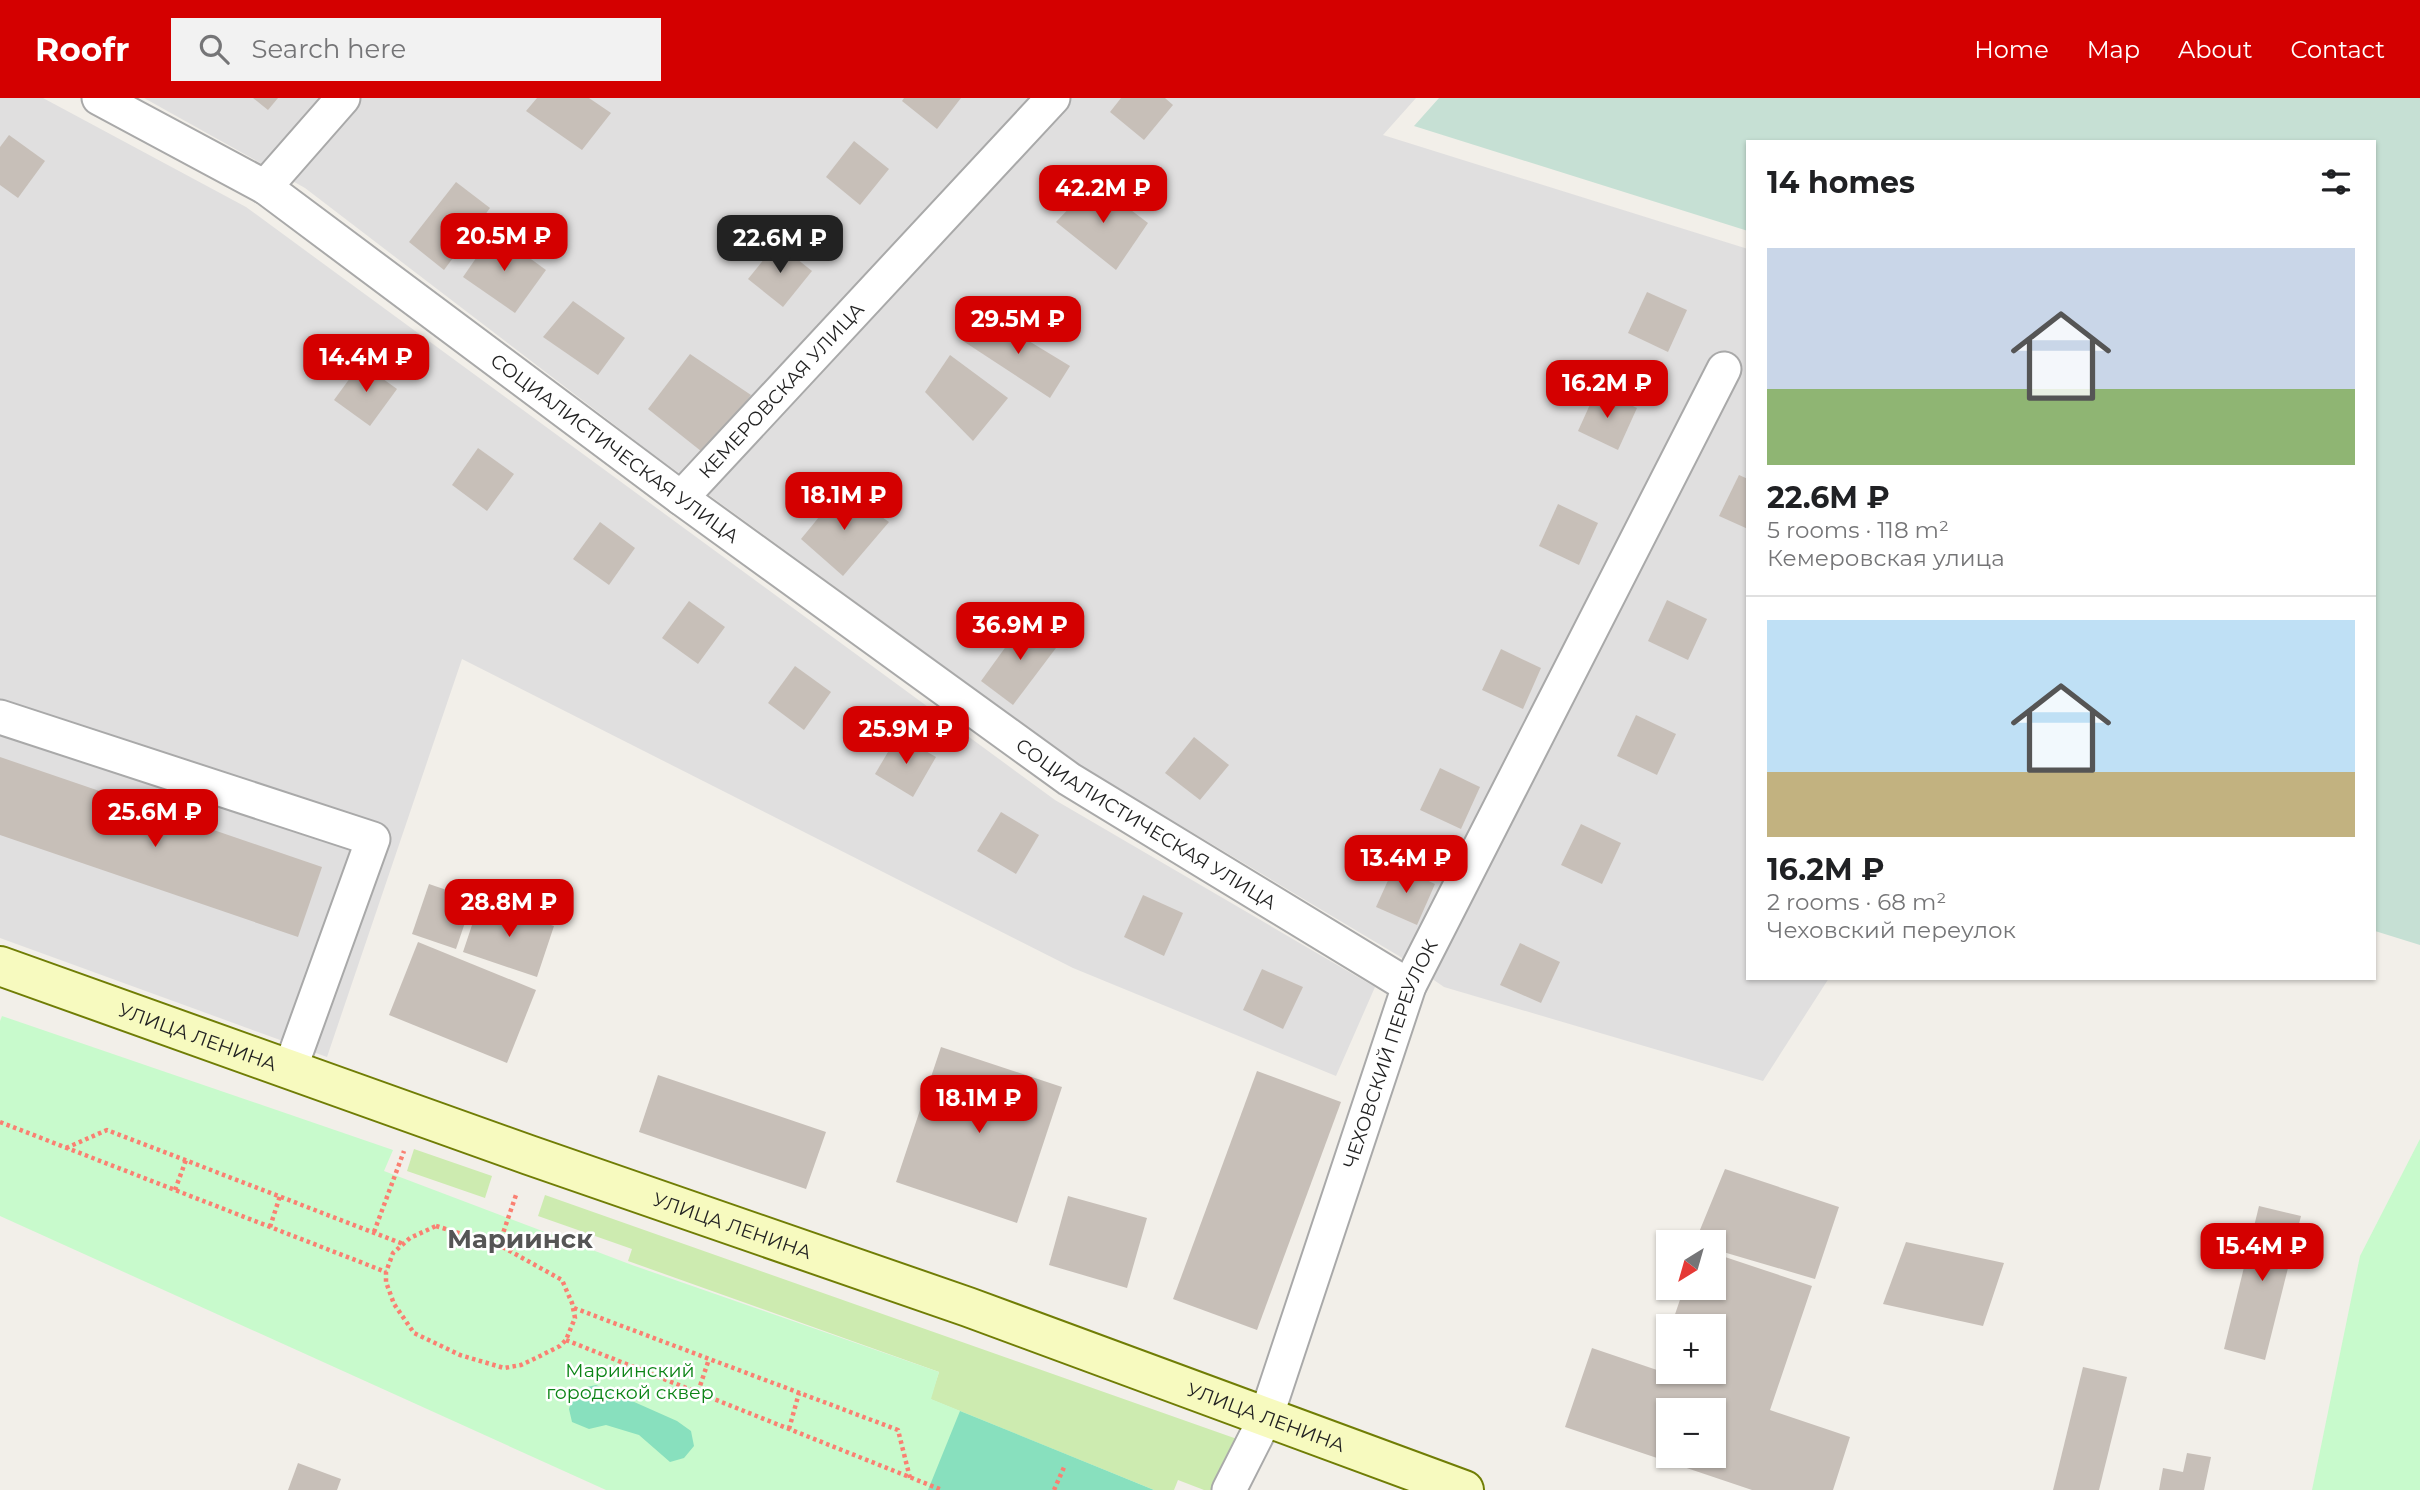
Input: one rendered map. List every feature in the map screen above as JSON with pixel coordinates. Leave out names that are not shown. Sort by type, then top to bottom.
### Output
[{"type":"main road","name":"УЛИЦА ЛЕНИНА","points":[[0,966],[529,1155],[968,1307],[1464,1490]]},
{"type":"street","name":"СОЦИАЛИСТИЧЕСКАЯ УЛИЦА","points":[[99,98],[265,187],[681,498],[1069,779],[1409,986]]},
{"type":"street","points":[[265,187],[343,98]]},
{"type":"street","name":"КЕМЕРОВСКАЯ УЛИЦА","points":[[681,498],[1053,98]]},
{"type":"street","name":"ЧЕХОВСКИЙ ПЕРЕУЛОК","points":[[1229,1490],[1266,1417],[1409,986],[1724,369]]},
{"type":"street","points":[[0,717],[373,839],[290,1069]]},
{"type":"path","points":[[0,1122],[386,1272]]},
{"type":"path","points":[[66,1148],[107,1130],[404,1244]]},
{"type":"path","points":[[374,1232],[403,1152]]},
{"type":"path","points":[[499,1245],[529,1155]]},
{"type":"path","points":[[175,1190],[186,1160]]},
{"type":"path","points":[[270,1227],[280,1196]]},
{"type":"path","points":[[436,1226],[499,1245],[562,1280],[575,1318],[566,1340],[559,1346],[521,1365],[504,1368],[460,1355],[414,1333],[394,1304],[386,1282],[386,1272],[393,1253],[410,1238],[436,1226]]},
{"type":"path","points":[[573,1308],[898,1430],[910,1478]]},
{"type":"path","points":[[566,1340],[942,1490]]},
{"type":"path","points":[[698,1392],[709,1359]]},
{"type":"path","points":[[789,1429],[799,1393]]},
{"type":"path","points":[[1054,1490],[1065,1465]]},
{"type":"shaded area","points":[[0,98],[43,98],[246,207],[1055,800],[1375,987],[1336,1076],[1073,968],[462,659],[327,1057],[0,938]]},
{"type":"shaded area","points":[[144,98],[1416,98],[1383,135],[1746,248],[1746,980],[1828,980],[1763,1081],[1444,987],[1399,956],[1081,766],[650,452],[305,188]]},
{"type":"green space","points":[[1439,98],[2420,98],[2420,945],[2376,931],[2376,140],[1746,140],[1746,230],[1414,126]]},
{"type":"green space","name":"Мариинский городской сквер","points":[[2,1016],[393,1150],[384,1171],[632,1265],[939,1372],[931,1399],[1154,1490],[606,1490],[0,1216]]},
{"type":"green space","points":[[2420,1139],[2420,1490],[2312,1490],[2360,1256]]},
{"type":"green space","points":[[414,1149],[492,1176],[485,1198],[407,1171]]},
{"type":"green space","points":[[545,1195],[1237,1439],[1212,1490],[1204,1490],[1178,1480],[1174,1490],[1154,1490],[930,1399],[939,1372],[628,1261],[632,1249],[538,1216]]},
{"type":"green space","points":[[596,1385],[677,1421],[691,1431],[694,1446],[684,1458],[670,1462],[639,1435],[606,1425],[589,1429],[572,1422],[569,1409],[573,1395],[583,1388]]},
{"type":"green space","points":[[960,1411],[1154,1490],[928,1490]]},
{"type":"building","points":[[253,98],[278,98],[268,110]]},
{"type":"building","points":[[537,98],[589,98],[611,113],[582,150],[526,111]]},
{"type":"building","points":[[904,98],[961,98],[937,129],[902,101]]},
{"type":"building","points":[[1121,98],[1165,98],[1173,105],[1144,140],[1110,112]]},
{"type":"building","points":[[9,135],[45,161],[18,198],[0,185],[0,147]]},
{"type":"building","points":[[854,141],[889,169],[860,205],[826,177]]},
{"type":"building","points":[[456,182],[490,208],[444,270],[409,242]]},
{"type":"building","points":[[1094,182],[1148,223],[1116,270],[1056,222]]},
{"type":"building","points":[[494,232],[546,270],[515,313],[463,277]]},
{"type":"building","points":[[777,243],[812,271],[783,307],[748,279]]},
{"type":"building","points":[[1647,292],[1687,310],[1668,352],[1628,333]]},
{"type":"building","points":[[573,301],[625,338],[598,375],[543,337]]},
{"type":"building","points":[[986,315],[1070,366],[1050,398],[963,341]]},
{"type":"building","points":[[690,354],[751,395],[706,455],[648,409]]},
{"type":"building","points":[[950,355],[1008,398],[973,441],[925,392]]},
{"type":"building","points":[[361,363],[397,389],[370,426],[334,400]]},
{"type":"building","points":[[1597,389],[1637,408],[1618,450],[1578,431]]},
{"type":"building","points":[[478,448],[514,474],[487,511],[452,485]]},
{"type":"building","points":[[1739,475],[1746,478],[1746,528],[1719,516]]},
{"type":"building","points":[[842,489],[889,522],[843,576],[801,539]]},
{"type":"building","points":[[1558,504],[1598,523],[1579,565],[1539,546]]},
{"type":"building","points":[[600,522],[635,548],[609,585],[573,559]]},
{"type":"building","points":[[1667,600],[1707,619],[1688,660],[1648,641]]},
{"type":"building","points":[[689,601],[725,627],[698,664],[662,638]]},
{"type":"building","points":[[1025,620],[1059,644],[1013,705],[981,681]]},
{"type":"building","points":[[1501,649],[1541,668],[1523,709],[1482,690]]},
{"type":"building","points":[[795,666],[831,692],[804,730],[768,703]]},
{"type":"building","points":[[1636,715],[1676,734],[1657,775],[1617,756]]},
{"type":"building","points":[[898,735],[936,757],[913,797],[875,774]]},
{"type":"building","points":[[1194,737],[1229,765],[1200,800],[1165,773]]},
{"type":"building","points":[[0,757],[322,867],[298,937],[0,835]]},
{"type":"building","points":[[1440,768],[1480,787],[1461,829],[1420,810]]},
{"type":"building","points":[[1001,812],[1039,835],[1016,874],[977,851]]},
{"type":"building","points":[[1581,824],[1621,843],[1602,884],[1561,865]]},
{"type":"building","points":[[1395,865],[1435,884],[1417,925],[1376,907]]},
{"type":"building","points":[[429,884],[473,899],[456,949],[412,934]]},
{"type":"building","points":[[1143,895],[1183,913],[1164,956],[1124,937]]},
{"type":"building","points":[[480,901],[554,926],[537,977],[463,952]]},
{"type":"building","points":[[418,942],[536,990],[507,1063],[389,1015]]},
{"type":"building","points":[[1520,943],[1560,962],[1541,1003],[1500,985]]},
{"type":"building","points":[[1262,969],[1303,987],[1283,1029],[1243,1010]]},
{"type":"building","points":[[941,1047],[1062,1087],[1017,1223],[896,1182]]},
{"type":"building","points":[[1257,1071],[1341,1102],[1257,1330],[1173,1299]]},
{"type":"building","points":[[658,1075],[826,1132],[806,1189],[639,1132]]},
{"type":"building","points":[[1725,1169],[1839,1207],[1815,1279],[1726,1253],[1726,1230],[1700,1230]]},
{"type":"building","points":[[1068,1196],[1147,1218],[1127,1288],[1049,1265]]},
{"type":"building","points":[[2259,1206],[2301,1216],[2265,1360],[2224,1349]]},
{"type":"building","points":[[1906,1242],[2004,1263],[1983,1326],[1883,1304]]},
{"type":"building","points":[[1726,1257],[1812,1286],[1770,1410],[1850,1437],[1833,1490],[1752,1490],[1687,1468],[1726,1468],[1726,1398],[1656,1398],[1656,1458],[1565,1427],[1592,1348],[1656,1370],[1656,1384],[1726,1384],[1726,1314],[1675,1314],[1680,1300],[1726,1300]]},
{"type":"building","points":[[2083,1367],[2127,1377],[2099,1490],[2053,1490]]},
{"type":"building","points":[[2187,1453],[2211,1457],[2204,1490],[2159,1490],[2163,1468],[2183,1472]]},
{"type":"building","points":[[298,1463],[341,1479],[337,1490],[288,1490]]},
{"type":"district","name":"Мариинск","points":[[520,1239]]}]
